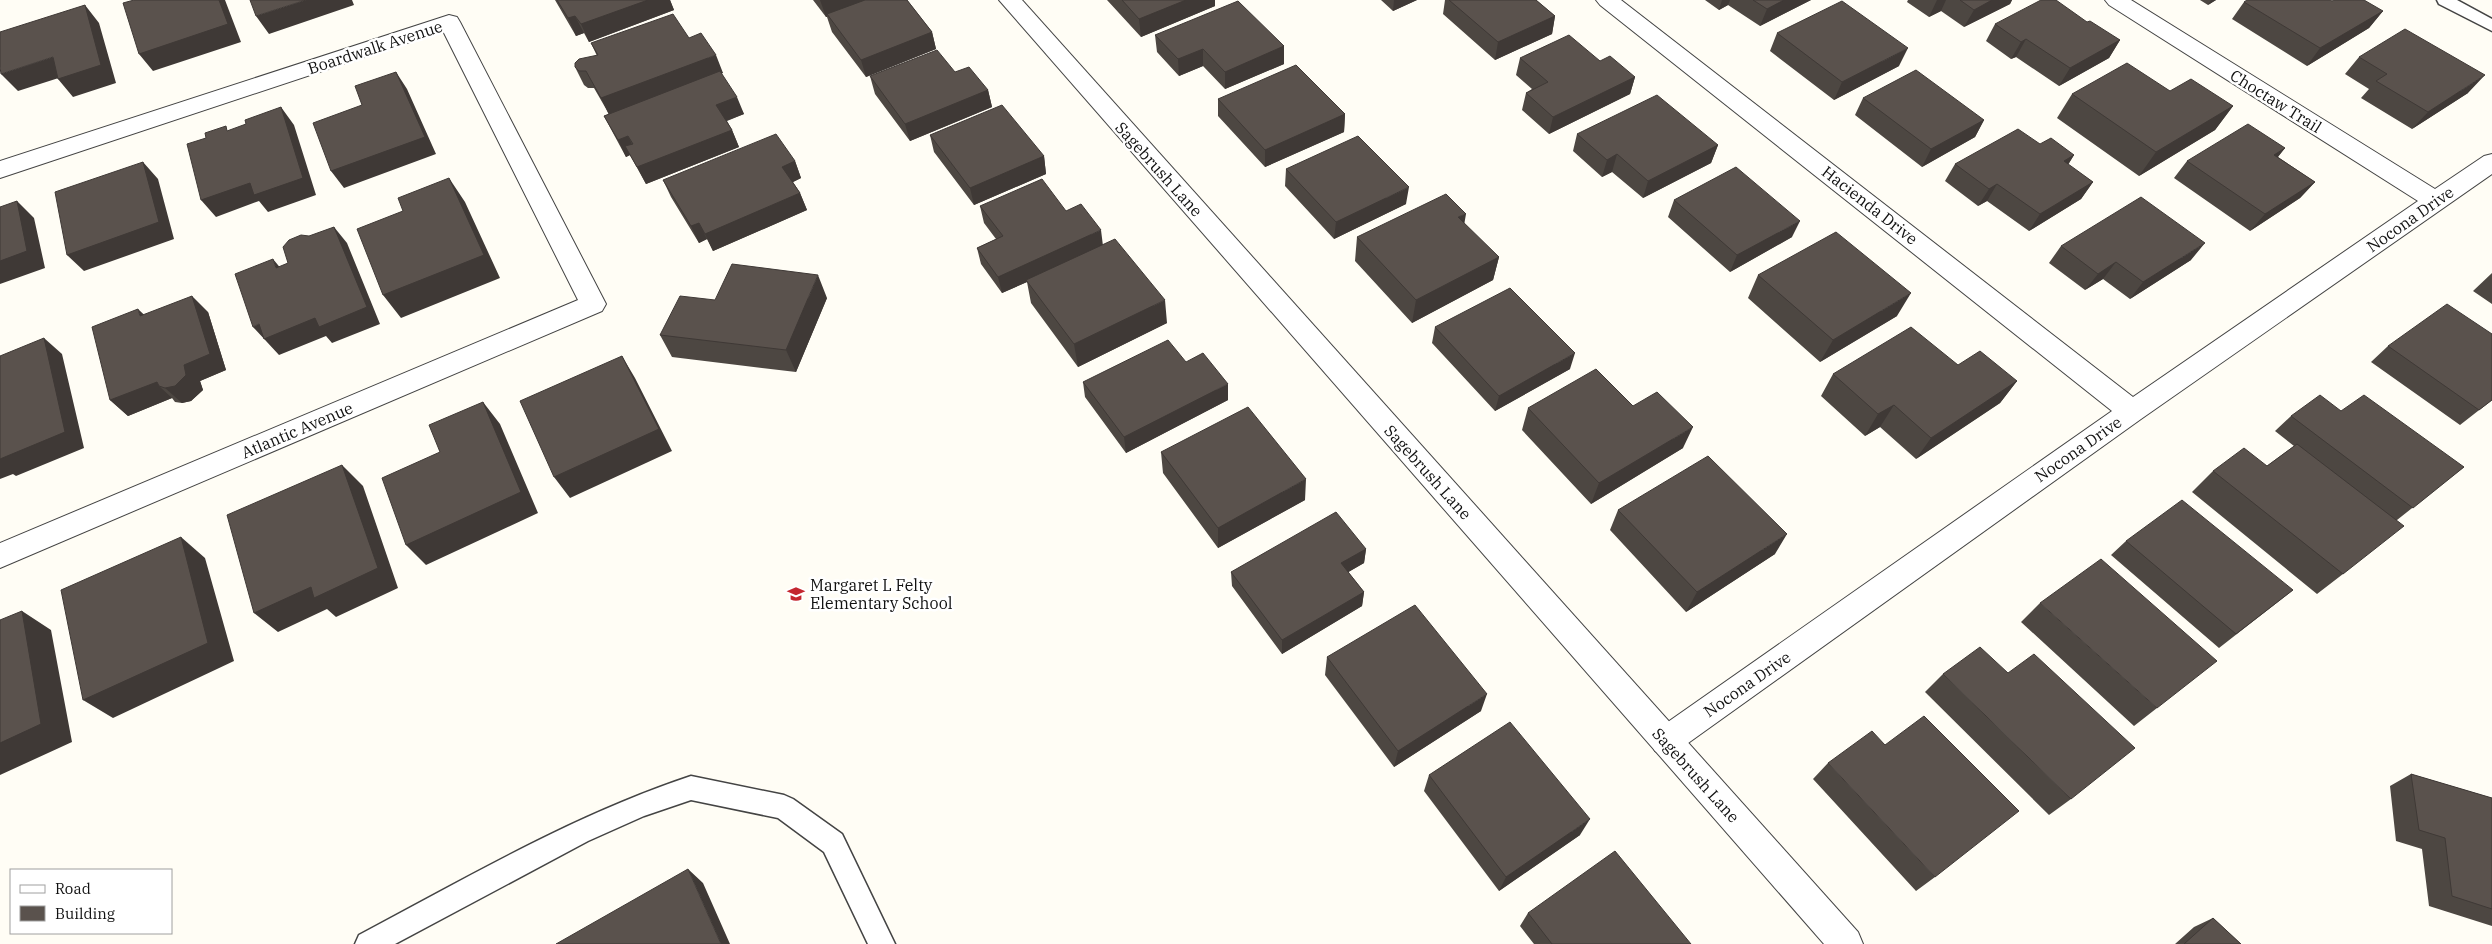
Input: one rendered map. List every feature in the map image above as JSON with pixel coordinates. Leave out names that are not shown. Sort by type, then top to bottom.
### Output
[{"type":"street","name":"Sagebrush Lane","points":[[1010,0],[1846,944]]},
{"type":"street","name":"Hacienda Drive","points":[[1607,0],[2132,410]]},
{"type":"street","name":"Choctaw Trail","points":[[2116,0],[2436,201]]},
{"type":"street","name":"Boardwalk Avenue","points":[[0,170],[449,22],[593,304]]},
{"type":"street","name":"Nocona Drive","points":[[1666,741],[2132,410],[2492,162]]},
{"type":"street","name":"Atlantic Avenue","points":[[0,556],[593,304]]},
{"type":"lane","points":[[2445,0],[2492,26]]},
{"type":"lane","points":[[368,944],[579,832],[640,805],[691,788],[784,807],[833,842],[882,944]]},
{"type":"building","points":[[134,0],[219,0],[228,24],[139,54],[123,3]]},
{"type":"building","points":[[250,0],[306,0],[256,16]]},
{"type":"building","points":[[557,0],[648,0],[581,24],[575,16],[568,18]]},
{"type":"building","points":[[865,0],[907,0],[932,32],[861,60],[827,14]]},
{"type":"building","points":[[1122,0],[1186,0],[1139,19]]},
{"type":"building","points":[[1449,0],[1536,0],[1555,16],[1498,42]]},
{"type":"building","points":[[1753,0],[1784,0],[1767,9]]},
{"type":"building","points":[[1960,0],[1992,0],[1974,10]]},
{"type":"building","points":[[2041,0],[2056,0],[2087,22],[2090,21],[2120,40],[2070,68],[2026,39],[2021,42],[1995,24]]},
{"type":"building","points":[[2247,0],[2364,0],[2383,11],[2320,48],[2244,2]]},
{"type":"building","points":[[1238,1],[1284,46],[1225,72],[1203,49],[1178,59],[1155,35]]},
{"type":"building","points":[[1842,1],[1908,48],[1842,82],[1777,33]]},
{"type":"building","points":[[85,5],[101,65],[58,79],[53,57],[1,74],[0,32]]},
{"type":"building","points":[[673,14],[689,38],[701,33],[716,55],[601,98],[586,71],[579,71],[575,67],[575,63],[579,59],[598,55],[591,43]]},
{"type":"building","points":[[2405,29],[2485,75],[2428,112],[2376,81],[2387,74],[2359,57]]},
{"type":"building","points":[[1569,35],[1600,61],[1610,56],[1635,77],[1553,117],[1526,93],[1548,82],[1520,58]]},
{"type":"building","points":[[937,50],[955,72],[969,67],[988,90],[905,124],[870,76]]},
{"type":"building","points":[[2127,63],[2170,91],[2191,79],[2233,106],[2156,152],[2072,94]]},
{"type":"building","points":[[1296,65],[1345,114],[1265,150],[1218,99]]},
{"type":"building","points":[[1916,70],[1984,120],[1931,149],[1863,98]]},
{"type":"building","points":[[720,71],[737,97],[716,105],[732,130],[637,167],[625,146],[633,144],[628,136],[618,140],[604,116]]},
{"type":"building","points":[[396,72],[425,137],[331,171],[313,123],[362,105],[355,86]]},
{"type":"building","points":[[1657,95],[1718,145],[1648,181],[1617,154],[1607,160],[1577,134]]},
{"type":"building","points":[[1002,105],[1044,156],[970,188],[930,135]]},
{"type":"building","points":[[281,107],[303,178],[254,195],[250,183],[201,200],[187,144],[206,138],[205,133],[226,126],[227,131],[246,124],[245,120]]},
{"type":"building","points":[[2248,124],[2285,148],[2274,155],[2315,182],[2265,214],[2187,161]]},
{"type":"building","points":[[2018,129],[2040,144],[2051,138],[2074,155],[2064,161],[2093,182],[2040,214],[1997,184],[1989,189],[1955,164]]},
{"type":"building","points":[[776,134],[795,161],[782,167],[800,193],[705,234],[699,223],[691,226],[663,180]]},
{"type":"building","points":[[1358,136],[1409,187],[1336,222],[1286,169]]},
{"type":"building","points":[[143,162],[159,222],[67,255],[55,192]]},
{"type":"building","points":[[1736,167],[1800,221],[1737,255],[1674,200]]},
{"type":"building","points":[[449,178],[484,255],[383,295],[357,229],[403,211],[398,198]]},
{"type":"building","points":[[1042,179],[1066,211],[1081,204],[1101,230],[998,277],[977,248],[1003,236],[980,206]]},
{"type":"building","points":[[1446,194],[1466,214],[1458,217],[1499,257],[1416,300],[1357,237]]},
{"type":"building","points":[[2141,197],[2205,243],[2143,282],[2116,262],[2098,274],[2061,246]]},
{"type":"building","points":[[17,201],[27,251],[0,261],[0,207]]},
{"type":"building","points":[[334,227],[367,307],[319,327],[315,318],[264,339],[259,324],[253,327],[235,274],[273,259],[276,268],[288,263],[283,247],[289,240],[301,235],[309,236]]},
{"type":"building","points":[[1836,232],[1911,293],[1833,340],[1758,275]]},
{"type":"building","points":[[1115,239],[1165,300],[1074,344],[1026,280]]},
{"type":"building","points":[[732,264],[818,275],[786,350],[660,335],[680,296],[715,300]]},
{"type":"building","points":[[1510,288],[1575,353],[1499,396],[1435,327]]},
{"type":"building","points":[[192,296],[210,354],[184,365],[186,375],[175,386],[165,388],[159,386],[157,382],[110,400],[92,327],[138,309],[140,316]]},
{"type":"building","points":[[2447,304],[2492,334],[2492,400],[2479,410],[2388,346]]},
{"type":"building","points":[[1911,327],[1958,365],[1980,351],[2017,381],[1931,438],[1894,405],[1878,414],[1833,374]]},
{"type":"building","points":[[44,338],[65,432],[0,459],[0,356]]},
{"type":"building","points":[[1168,340],[1186,362],[1203,353],[1228,384],[1124,437],[1083,382]]},
{"type":"building","points":[[622,356],[659,429],[554,477],[520,401]]},
{"type":"building","points":[[1596,369],[1633,406],[1657,392],[1693,427],[1599,483],[1528,408]]},
{"type":"building","points":[[2320,395],[2341,411],[2364,395],[2464,467],[2413,508],[2291,416]]},
{"type":"building","points":[[483,402],[521,492],[406,545],[382,478],[440,452],[429,425]]},
{"type":"building","points":[[1248,407],[1306,479],[1218,528],[1161,452]]},
{"type":"building","points":[[2297,444],[2404,526],[2343,574],[2213,471],[2244,448],[2267,466]]},
{"type":"building","points":[[1708,456],[1787,534],[1697,592],[1618,510]]},
{"type":"building","points":[[342,465],[378,568],[314,598],[311,587],[254,613],[227,515]]},
{"type":"building","points":[[2182,500],[2293,590],[2236,634],[2126,541]]},
{"type":"building","points":[[1336,512],[1366,549],[1341,563],[1364,592],[1282,640],[1231,572]]},
{"type":"building","points":[[181,537],[208,643],[83,700],[61,590]]},
{"type":"building","points":[[2101,559],[2217,661],[2157,708],[2040,603]]},
{"type":"building","points":[[1415,605],[1487,694],[1398,751],[1327,657]]},
{"type":"building","points":[[22,611],[41,724],[0,743],[0,620]]},
{"type":"building","points":[[1980,647],[2008,673],[2034,654],[2135,748],[2071,799],[1943,674]]},
{"type":"building","points":[[1924,716],[2019,811],[1935,877],[1828,763],[1872,731],[1885,745]]},
{"type":"building","points":[[1510,722],[1590,819],[1506,877],[1429,775]]},
{"type":"building","points":[[2411,774],[2492,798],[2492,909],[2452,896],[2445,838],[2419,830]]},
{"type":"building","points":[[1615,851],[1691,944],[1552,944],[1528,913]]},
{"type":"building","points":[[688,869],[721,944],[556,944]]},
{"type":"building","points":[[2213,918],[2241,944],[2184,944]]},
{"type":"place","name":"Margaret L Felty Elementary School","points":[[796,594]]}]
